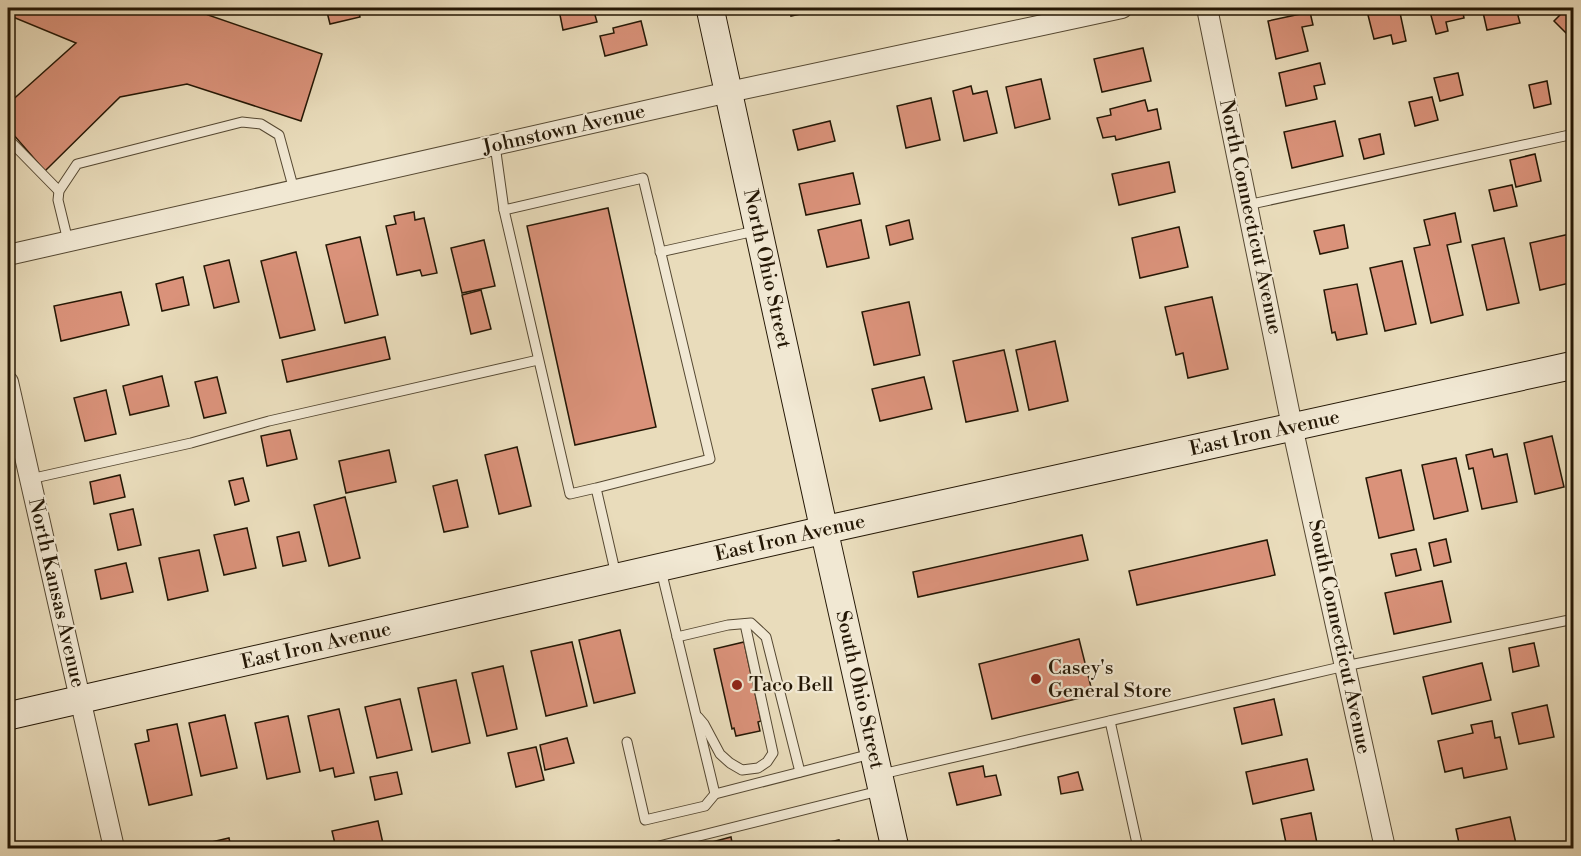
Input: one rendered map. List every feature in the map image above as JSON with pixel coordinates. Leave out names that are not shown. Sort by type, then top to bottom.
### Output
[{"type":"street","name":"North Ohio Street","points":[[710,8],[824,530]]},
{"type":"street","name":"Johnstown Avenue","points":[[8,255],[729,92],[1122,8]]},
{"type":"street","name":"North Connecticut Avenue","points":[[1207,8],[1292,426]]},
{"type":"street","name":"East Iron Avenue","points":[[8,716],[824,530],[1574,365]]},
{"type":"street","name":"North Kansas Avenue","points":[[8,382],[114,849]]},
{"type":"street","name":"South Connecticut Avenue","points":[[1292,426],[1385,849]]},
{"type":"street","name":"South Ohio Street","points":[[824,530],[895,849]]},
{"type":"lane","points":[[68,241],[58,200],[59,191],[77,164],[242,122],[261,124],[279,135],[294,190]]},
{"type":"lane","points":[[1247,204],[1574,134]]},
{"type":"lane","points":[[8,139],[59,191]]},
{"type":"lane","points":[[495,145],[504,210],[570,494],[710,459],[643,178],[504,210]]},
{"type":"lane","points":[[660,252],[759,230]]},
{"type":"lane","points":[[30,479],[191,443],[269,421],[538,360]]},
{"type":"lane","points":[[596,488],[617,577]]},
{"type":"lane","points":[[660,568],[715,794]]},
{"type":"lane","points":[[651,849],[878,772],[1345,666],[1574,619]]},
{"type":"lane","points":[[677,637],[728,625],[751,623],[766,637],[800,772]]},
{"type":"lane","points":[[695,713],[704,724],[720,754],[730,764],[742,770],[758,768],[767,762],[773,753],[745,624]]},
{"type":"lane","points":[[1110,721],[1138,849]]},
{"type":"lane","points":[[627,742],[645,820],[705,806],[715,794],[800,772],[878,772]]},
{"type":"building","points":[[8,8],[215,8],[208,15],[322,54],[301,121],[187,84],[120,97],[45,171],[12,133],[8,104],[76,43],[8,15]]},
{"type":"building","points":[[326,8],[358,8],[360,17],[330,24]]},
{"type":"building","points":[[593,8],[597,22],[563,30],[559,10]]},
{"type":"building","points":[[779,8],[823,9],[791,16],[790,10],[780,12]]},
{"type":"building","points":[[1399,8],[1406,41],[1393,44],[1391,35],[1374,39],[1367,11]]},
{"type":"building","points":[[1429,8],[1462,8],[1464,18],[1446,22],[1448,31],[1436,34]]},
{"type":"building","points":[[1482,8],[1516,8],[1520,23],[1487,30]]},
{"type":"building","points":[[1567,8],[1574,8],[1574,33],[1570,37],[1554,21]]},
{"type":"building","points":[[1310,12],[1313,25],[1302,27],[1308,51],[1276,59],[1268,21]]},
{"type":"building","points":[[641,21],[647,45],[605,56],[600,36],[614,33],[613,28]]},
{"type":"building","points":[[1143,48],[1151,81],[1102,92],[1094,59]]},
{"type":"building","points":[[1320,63],[1325,84],[1314,86],[1317,99],[1286,106],[1279,73]]},
{"type":"building","points":[[1458,73],[1463,95],[1440,101],[1434,78]]},
{"type":"building","points":[[1041,79],[1050,119],[1015,128],[1006,87]]},
{"type":"building","points":[[1547,81],[1551,104],[1534,108],[1529,85]]},
{"type":"building","points":[[971,86],[973,94],[987,91],[997,133],[964,141],[953,91]]},
{"type":"building","points":[[1432,97],[1438,120],[1415,126],[1409,102]]},
{"type":"building","points":[[931,98],[940,140],[906,148],[897,106]]},
{"type":"building","points":[[1145,100],[1148,111],[1157,109],[1161,129],[1116,140],[1115,136],[1103,138],[1097,118],[1111,115],[1110,109]]},
{"type":"building","points":[[830,121],[835,141],[798,150],[793,130]]},
{"type":"building","points":[[1335,121],[1343,156],[1292,168],[1284,132]]},
{"type":"building","points":[[1380,134],[1384,154],[1364,159],[1359,139]]},
{"type":"building","points":[[1535,154],[1541,181],[1516,187],[1510,160]]},
{"type":"building","points":[[1169,162],[1175,192],[1119,205],[1112,174]]},
{"type":"building","points":[[853,173],[860,204],[806,215],[799,184]]},
{"type":"building","points":[[1512,185],[1517,206],[1494,211],[1489,190]]},
{"type":"building","points":[[608,208],[656,427],[575,445],[527,226]]},
{"type":"building","points":[[414,212],[415,220],[424,218],[437,273],[422,276],[420,270],[397,275],[386,226],[396,224],[394,216]]},
{"type":"building","points":[[1455,213],[1461,242],[1447,245],[1463,315],[1431,323],[1414,248],[1430,245],[1424,220]]},
{"type":"building","points":[[861,220],[869,258],[827,267],[818,230]]},
{"type":"building","points":[[909,220],[913,239],[890,245],[886,226]]},
{"type":"building","points":[[1344,225],[1348,248],[1320,254],[1314,231]]},
{"type":"building","points":[[1179,227],[1188,267],[1140,278],[1132,238]]},
{"type":"building","points":[[1574,233],[1574,282],[1540,290],[1530,243]]},
{"type":"building","points":[[360,237],[378,315],[345,323],[326,245]]},
{"type":"building","points":[[1504,238],[1519,303],[1487,310],[1472,245]]},
{"type":"building","points":[[484,240],[495,286],[462,293],[451,248]]},
{"type":"building","points":[[296,252],[315,330],[280,338],[261,261]]},
{"type":"building","points":[[229,260],[239,302],[214,308],[204,266]]},
{"type":"building","points":[[1402,261],[1416,324],[1385,331],[1370,268]]},
{"type":"building","points":[[183,277],[189,305],[162,311],[156,284]]},
{"type":"building","points":[[1357,284],[1367,334],[1337,340],[1335,332],[1332,333],[1324,290]]},
{"type":"building","points":[[481,290],[491,329],[471,334],[462,295]]},
{"type":"building","points":[[121,292],[129,325],[61,341],[54,306]]},
{"type":"building","points":[[1212,297],[1228,369],[1188,378],[1183,353],[1176,355],[1165,307]]},
{"type":"building","points":[[909,302],[920,355],[874,365],[862,312]]},
{"type":"building","points":[[385,337],[390,359],[287,382],[282,360]]},
{"type":"building","points":[[1055,341],[1068,401],[1029,410],[1016,350]]},
{"type":"building","points":[[1004,350],[1018,411],[966,422],[953,361]]},
{"type":"building","points":[[162,376],[169,406],[130,415],[123,386]]},
{"type":"building","points":[[217,377],[226,413],[204,418],[195,382]]},
{"type":"building","points":[[924,377],[932,409],[880,421],[872,389]]},
{"type":"building","points":[[106,390],[116,434],[85,441],[74,398]]},
{"type":"building","points":[[290,430],[297,459],[267,466],[261,436]]},
{"type":"building","points":[[1574,432],[1574,453],[1569,433]]},
{"type":"building","points":[[1552,436],[1564,487],[1535,494],[1524,443]]},
{"type":"building","points":[[517,447],[531,506],[499,514],[485,455]]},
{"type":"building","points":[[1492,449],[1494,457],[1507,454],[1517,502],[1482,509],[1473,468],[1469,469],[1466,455]]},
{"type":"building","points":[[389,450],[396,482],[346,493],[339,461]]},
{"type":"building","points":[[1456,458],[1468,511],[1434,519],[1422,465]]},
{"type":"building","points":[[1401,470],[1414,530],[1379,538],[1366,478]]},
{"type":"building","points":[[120,475],[125,497],[94,504],[90,482]]},
{"type":"building","points":[[243,478],[249,501],[235,505],[229,481]]},
{"type":"building","points":[[457,480],[468,527],[444,532],[433,486]]},
{"type":"building","points":[[345,497],[360,558],[329,566],[314,505]]},
{"type":"building","points":[[133,509],[141,545],[118,550],[110,514]]},
{"type":"building","points":[[247,528],[256,568],[224,575],[214,535]]},
{"type":"building","points":[[299,532],[306,561],[283,566],[277,537]]},
{"type":"building","points":[[1082,535],[1088,560],[918,597],[913,572]]},
{"type":"building","points":[[1446,539],[1451,562],[1434,566],[1429,543]]},
{"type":"building","points":[[1267,540],[1275,575],[1137,605],[1129,571]]},
{"type":"building","points":[[1416,549],[1421,570],[1396,576],[1391,554]]},
{"type":"building","points":[[199,550],[208,591],[168,600],[159,558]]},
{"type":"building","points":[[126,563],[133,592],[101,599],[95,570]]},
{"type":"building","points":[[1442,581],[1451,622],[1394,634],[1385,593]]},
{"type":"building","points":[[620,630],[635,693],[594,703],[579,640]]},
{"type":"building","name":"Casey's General Store","points":[[1079,639],[1093,695],[992,719],[979,664]]},
{"type":"building","points":[[572,642],[587,706],[546,716],[531,651]]},
{"type":"building","name":"Taco Bell","points":[[744,642],[761,721],[758,722],[760,731],[736,736],[734,728],[732,729],[714,649]]},
{"type":"building","points":[[1534,643],[1539,666],[1513,672],[1509,648]]},
{"type":"building","points":[[1482,663],[1491,700],[1432,714],[1423,677]]},
{"type":"building","points":[[503,666],[517,729],[487,736],[472,673]]},
{"type":"building","points":[[456,680],[470,743],[432,752],[418,688]]},
{"type":"building","points":[[400,699],[412,750],[377,758],[365,707]]},
{"type":"building","points":[[1274,699],[1282,735],[1242,744],[1234,708]]},
{"type":"building","points":[[1547,705],[1554,737],[1519,744],[1512,713]]},
{"type":"building","points":[[339,709],[354,773],[335,777],[333,768],[320,771],[308,716]]},
{"type":"building","points":[[225,715],[237,768],[201,776],[189,723]]},
{"type":"building","points":[[288,716],[300,772],[267,779],[255,723]]},
{"type":"building","points":[[1492,721],[1495,738],[1500,737],[1507,769],[1464,778],[1462,768],[1445,772],[1438,741],[1473,733],[1471,725]]},
{"type":"building","points":[[177,724],[192,795],[149,805],[135,744],[149,741],[147,730]]},
{"type":"building","points":[[567,738],[574,763],[545,770],[540,745]]},
{"type":"building","points":[[536,747],[544,780],[516,787],[508,753]]},
{"type":"building","points":[[1307,759],[1314,790],[1253,804],[1246,772]]},
{"type":"building","points":[[983,766],[985,777],[996,775],[1001,795],[957,805],[949,773]]},
{"type":"building","points":[[397,772],[402,794],[375,800],[370,777]]},
{"type":"building","points":[[1078,772],[1083,790],[1061,794],[1058,777]]},
{"type":"building","points":[[1311,813],[1318,848],[1279,848],[1278,845],[1286,843],[1281,819]]},
{"type":"building","points":[[1510,817],[1517,848],[1460,848],[1456,829]]},
{"type":"building","points":[[378,821],[384,848],[336,848],[332,831]]},
{"type":"building","points":[[731,837],[733,848],[693,848],[693,847]]},
{"type":"building","points":[[229,838],[231,848],[186,848]]},
{"type":"building","points":[[839,840],[841,848],[803,848]]},
{"type":"place","name":"Casey's General Store","points":[[1036,679]]},
{"type":"place","name":"Taco Bell","points":[[737,685]]}]
